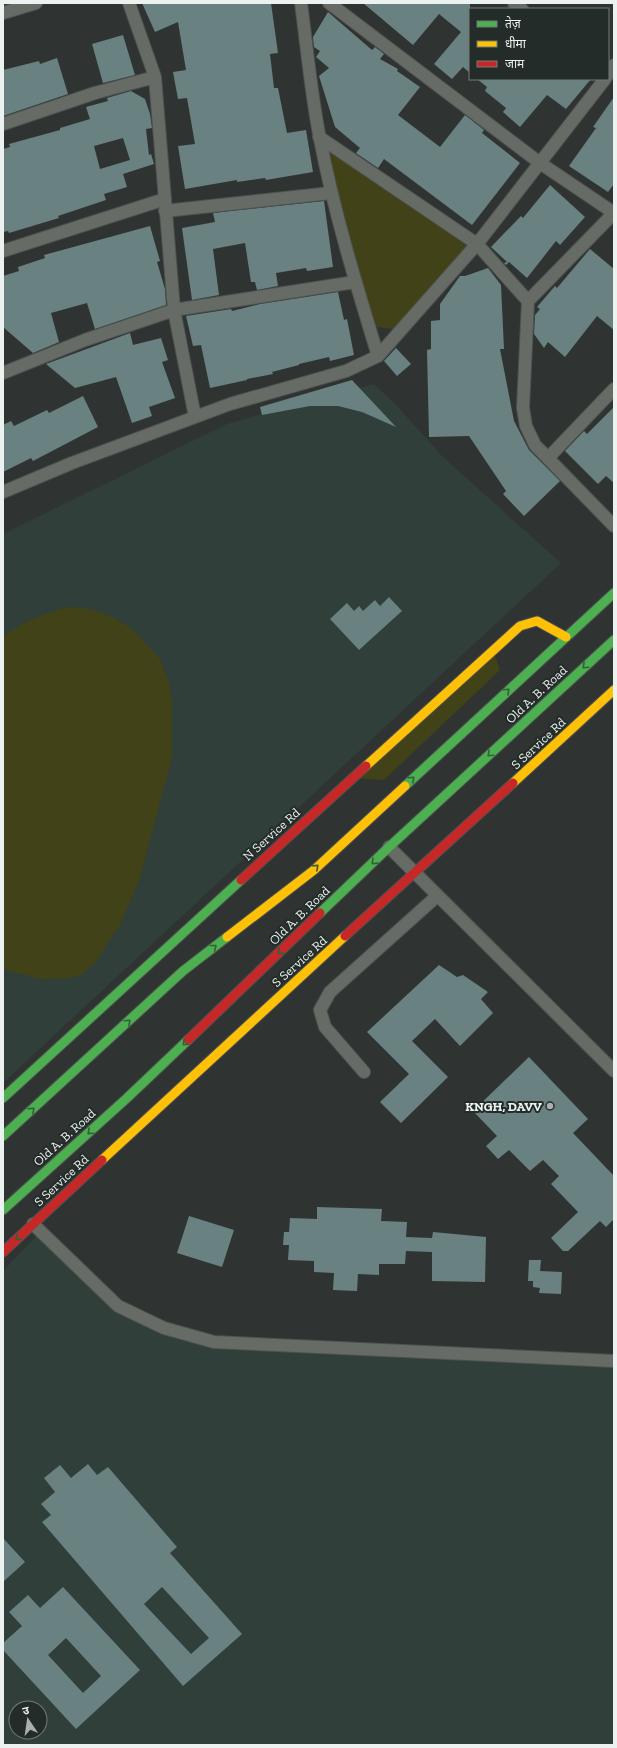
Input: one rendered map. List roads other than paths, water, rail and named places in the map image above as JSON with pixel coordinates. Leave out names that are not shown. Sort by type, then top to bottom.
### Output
[{"type":"main road","name":"Old A. B. Road","points":[[3,1136],[183,971],[314,870],[614,593]]},
{"type":"main road","name":"N Service Rd","points":[[3,1098],[520,626],[537,621],[566,637]]},
{"type":"main road","name":"Old A. B. Road","points":[[3,1210],[213,1016],[389,847],[614,640]]},
{"type":"main road","name":"S Service Rd","points":[[3,1252],[157,1108],[415,874],[614,690]]},
{"type":"street","points":[[3,12],[36,3]]},
{"type":"street","points":[[129,3],[156,77],[174,310],[196,417]]},
{"type":"street","points":[[301,3],[319,137],[331,193],[355,282],[378,356]]},
{"type":"street","points":[[329,3],[540,163],[614,213],[528,301],[523,408],[526,426],[535,445],[614,526]]},
{"type":"street","points":[[3,124],[95,93],[156,77]]},
{"type":"street","points":[[3,492],[72,463],[230,404],[346,371],[378,356],[477,244],[604,80]]},
{"type":"street","points":[[319,137],[477,244],[528,301]]},
{"type":"street","points":[[3,251],[165,205],[331,193]]},
{"type":"street","points":[[3,373],[85,340],[174,310],[355,282]]},
{"type":"street","points":[[548,458],[614,389]]},
{"type":"street","points":[[389,847],[614,1071]]},
{"type":"street","points":[[364,1072],[325,1027],[320,1010],[330,992],[437,896]]},
{"type":"street","points":[[33,1224],[118,1306],[164,1328],[214,1342],[614,1361]]},
{"type":"place","name":"KNGH, DAVV","points":[[550,1106]]}]
